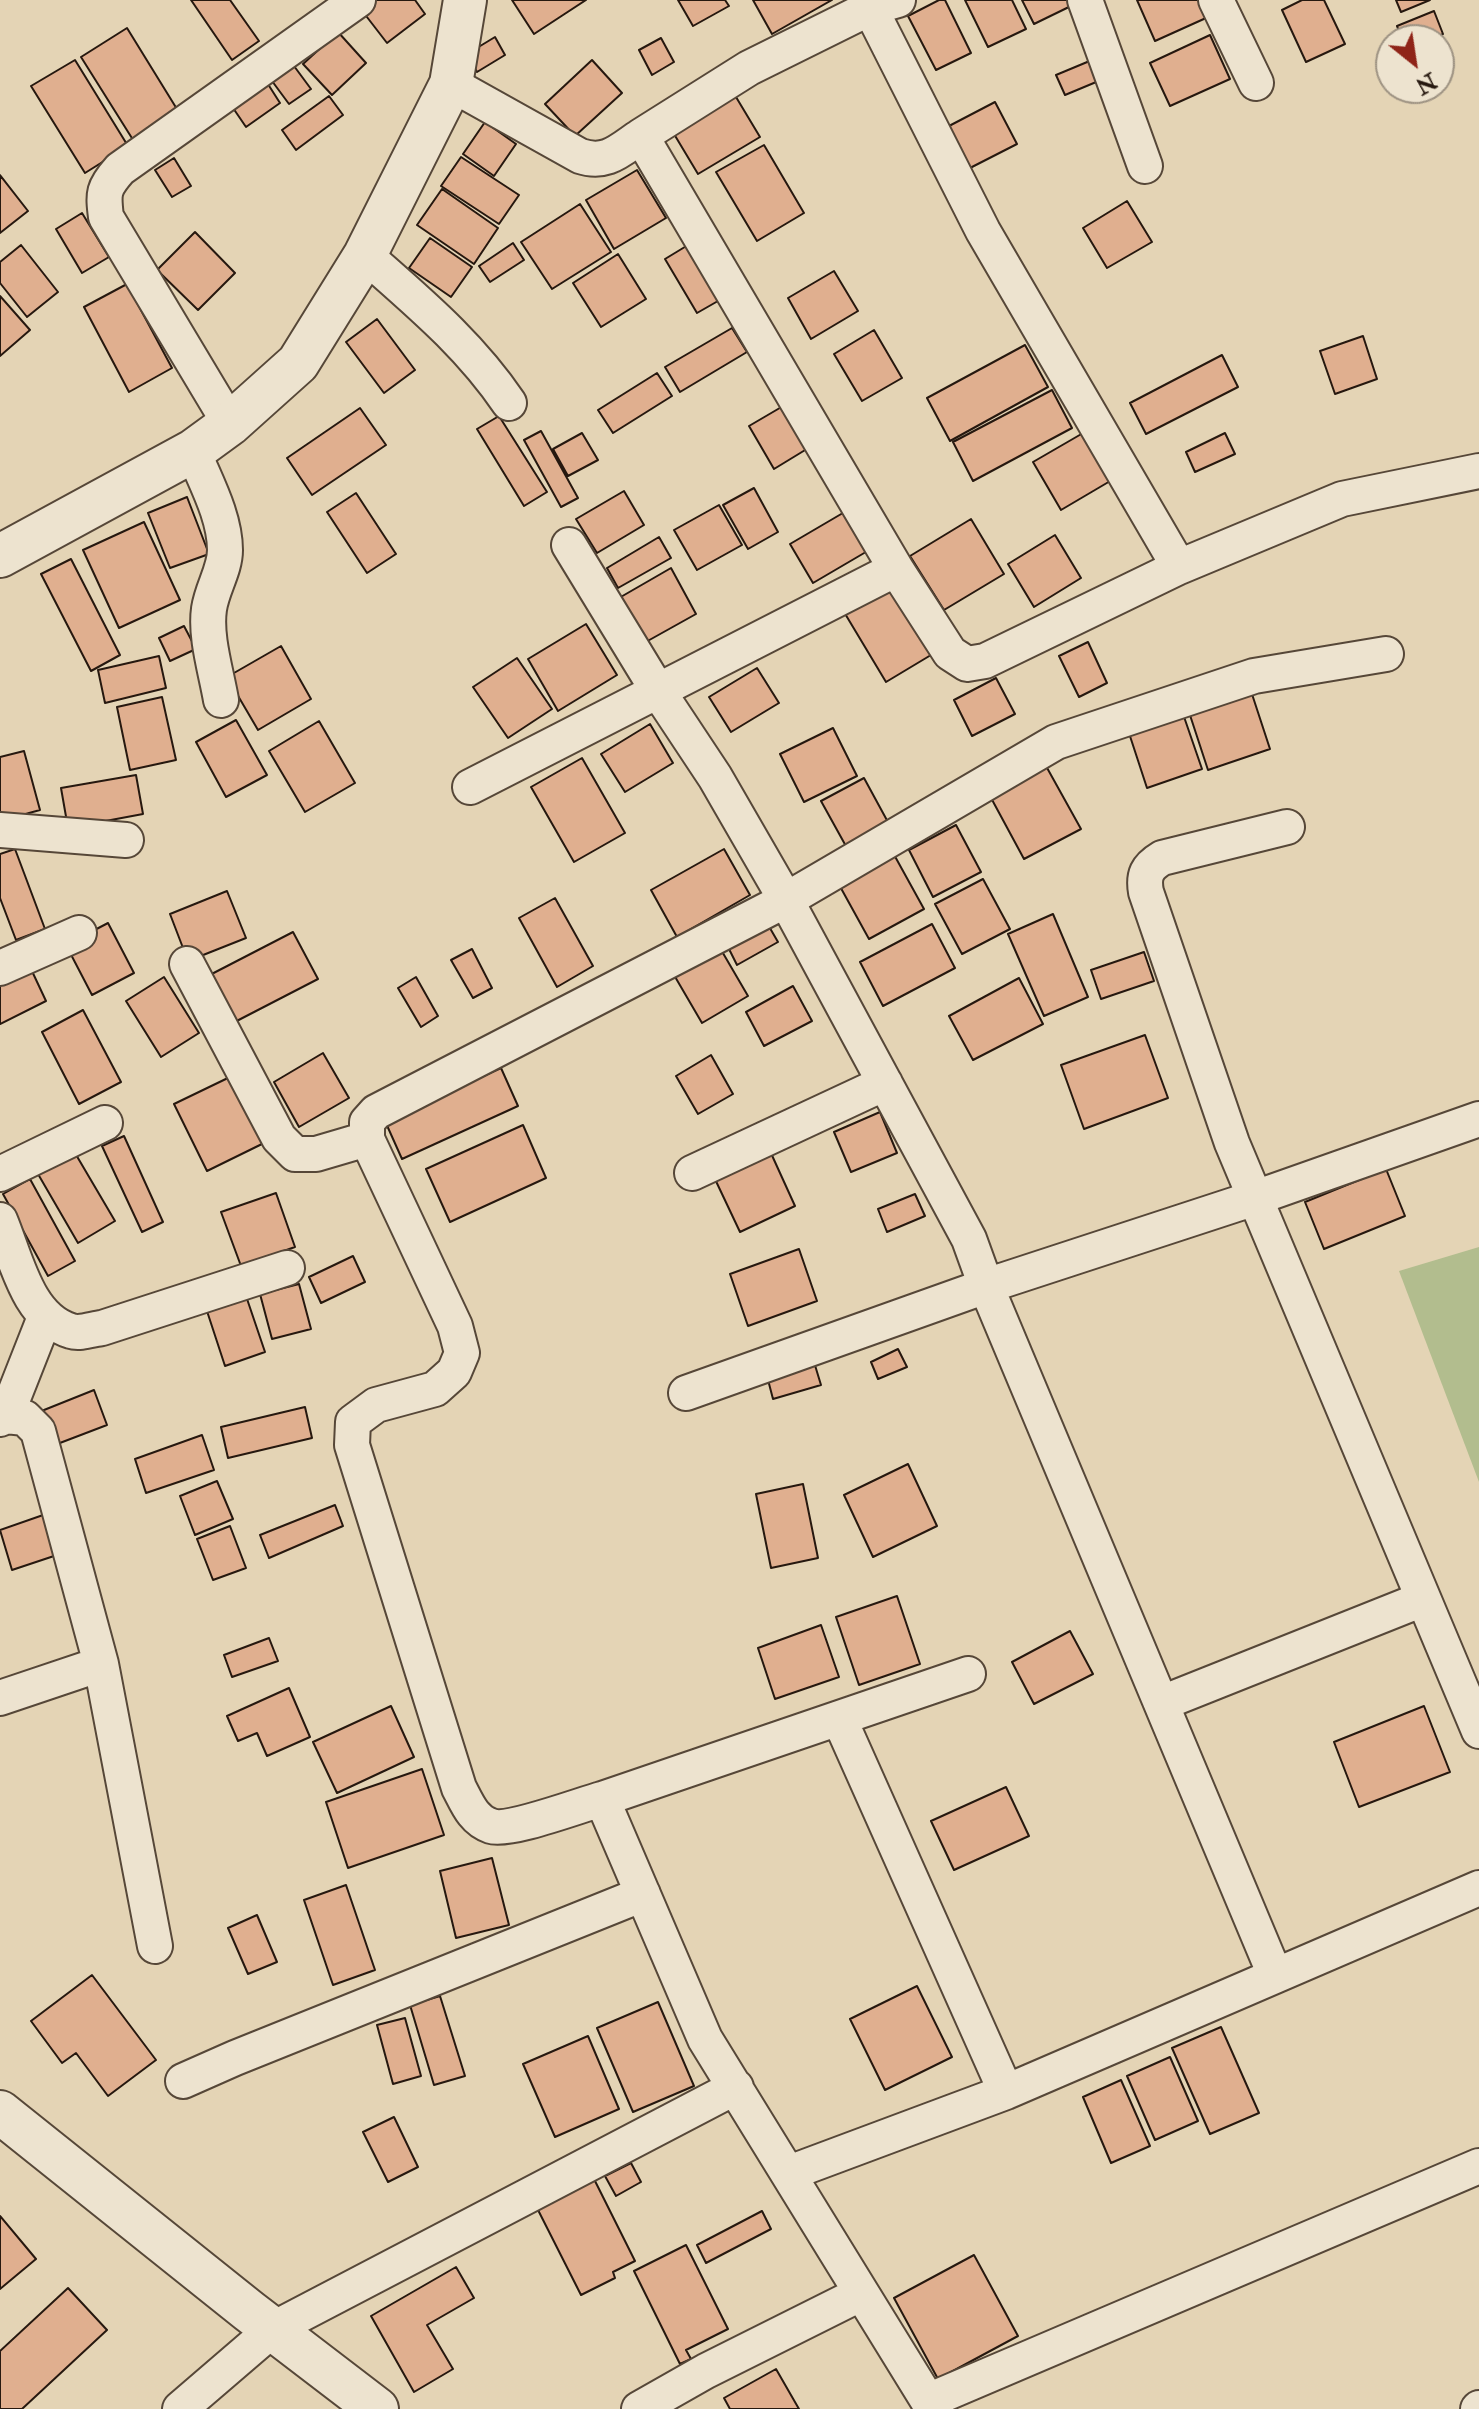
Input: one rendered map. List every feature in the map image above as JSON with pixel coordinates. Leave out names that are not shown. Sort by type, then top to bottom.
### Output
[{"type":"street","points":[[230,424],[106,217],[103,199],[106,185],[120,169],[358,0]]},
{"type":"street","points":[[0,556],[193,451],[230,424],[298,363],[365,255],[451,84],[465,0]]},
{"type":"street","points":[[1085,0],[1145,166]]},
{"type":"street","points":[[1216,0],[1256,83]]},
{"type":"street","points":[[451,84],[580,156],[596,161],[613,155],[749,68],[884,4],[983,231],[1179,567]]},
{"type":"street","points":[[641,136],[896,569],[950,653],[967,664],[985,661],[1179,567],[1342,499],[1479,471]]},
{"type":"street","points":[[365,255],[461,341],[486,369],[509,403]]},
{"type":"street","points":[[193,451],[222,526],[225,548],[224,563],[208,613],[221,700]]},
{"type":"street","points":[[569,545],[658,691],[715,777],[786,900],[969,1239],[1275,1975]]},
{"type":"street","points":[[470,787],[896,569]]},
{"type":"street","points":[[968,1674],[518,1825],[492,1827],[471,1813],[459,1788],[352,1445],[353,1422],[376,1405],[435,1389],[454,1372],[462,1353],[455,1326],[367,1139],[367,1122],[376,1112],[786,900],[1056,742],[1254,676],[1386,654]]},
{"type":"street","points":[[1287,827],[1162,858],[1151,865],[1143,877],[1146,892],[1227,1128],[1479,1731]]},
{"type":"street","points":[[0,830],[126,840]]},
{"type":"street","points":[[0,968],[79,933]]},
{"type":"street","points":[[187,964],[279,1138],[295,1154],[316,1154],[367,1139]]},
{"type":"street","points":[[692,1173],[885,1083]]},
{"type":"street","points":[[686,1393],[986,1286],[1255,1198],[1479,1119]]},
{"type":"street","points":[[0,1174],[105,1123]]},
{"type":"street","points":[[0,1220],[30,1295],[45,1317],[74,1332],[102,1328],[287,1268]]},
{"type":"street","points":[[45,1317],[3,1417],[25,1418],[38,1431],[101,1664],[155,1946]]},
{"type":"street","points":[[1162,1703],[1423,1599]]},
{"type":"street","points":[[0,1698],[101,1664]]},
{"type":"street","points":[[839,1718],[1006,2092]]},
{"type":"street","points":[[602,1799],[705,2039],[931,2405],[1479,2166]]},
{"type":"street","points":[[789,2173],[1006,2092],[1479,1888]]},
{"type":"street","points":[[183,2081],[643,1894]]},
{"type":"street","points":[[180,2409],[273,2329],[736,2087]]},
{"type":"street","points":[[6,2124],[377,2409]]},
{"type":"street","points":[[639,2409],[706,2371],[860,2294]]},
{"type":"green space","points":[[1479,1247],[1479,1482],[1399,1271]]},
{"type":"building","points":[[191,0],[230,0],[259,41],[232,60]]},
{"type":"building","points":[[371,0],[415,0],[425,14],[387,43],[360,8]]},
{"type":"building","points":[[512,0],[586,0],[534,34]]},
{"type":"building","points":[[678,0],[725,0],[729,6],[693,26]]},
{"type":"building","points":[[753,0],[832,0],[772,34]]},
{"type":"building","points":[[945,0],[971,53],[936,70],[908,16]]},
{"type":"building","points":[[965,0],[1012,0],[1026,29],[988,47]]},
{"type":"building","points":[[1022,0],[1070,0],[1073,5],[1034,24]]},
{"type":"building","points":[[1137,0],[1199,0],[1206,18],[1155,41]]},
{"type":"building","points":[[1302,0],[1324,0],[1345,44],[1306,62],[1282,10]]},
{"type":"building","points":[[1396,0],[1430,0],[1401,12]]},
{"type":"building","points":[[1434,11],[1439,24],[1402,24]]},
{"type":"building","points":[[127,28],[180,114],[135,143],[81,57]]},
{"type":"building","points":[[338,32],[366,63],[332,95],[303,64]]},
{"type":"building","points":[[1210,35],[1230,79],[1170,106],[1150,63]]},
{"type":"building","points":[[495,37],[505,55],[477,72],[467,54]]},
{"type":"building","points":[[661,38],[674,62],[652,75],[639,50]]},
{"type":"building","points":[[75,60],[128,146],[85,173],[31,86]]},
{"type":"building","points":[[592,60],[622,93],[575,136],[545,104]]},
{"type":"building","points":[[1092,60],[1101,80],[1065,95],[1056,75]]},
{"type":"building","points":[[294,66],[311,89],[289,104],[272,81]]},
{"type":"building","points":[[266,81],[280,103],[246,127],[231,105]]},
{"type":"building","points":[[733,92],[760,137],[698,174],[671,129]]},
{"type":"building","points":[[329,96],[343,115],[296,150],[282,130]]},
{"type":"building","points":[[995,102],[1017,144],[970,168],[949,126]]},
{"type":"building","points":[[485,122],[516,144],[494,176],[463,154]]},
{"type":"building","points":[[764,145],[804,213],[757,241],[716,172]]},
{"type":"building","points":[[461,157],[519,195],[499,224],[441,186]]},
{"type":"building","points":[[174,158],[191,186],[172,197],[155,170]]},
{"type":"building","points":[[637,170],[666,218],[614,249],[586,200]]},
{"type":"building","points":[[0,175],[28,211],[0,233]]},
{"type":"building","points":[[442,189],[498,228],[474,264],[417,225]]},
{"type":"building","points":[[1127,201],[1152,242],[1107,268],[1083,228]]},
{"type":"building","points":[[580,204],[611,252],[552,289],[521,242]]},
{"type":"building","points":[[82,213],[109,257],[82,273],[56,229]]},
{"type":"building","points":[[195,232],[235,273],[198,310],[157,270]]},
{"type":"building","points":[[430,238],[472,267],[451,297],[409,268]]},
{"type":"building","points":[[693,242],[725,297],[697,313],[665,259]]},
{"type":"building","points":[[513,243],[524,260],[490,282],[479,266]]},
{"type":"building","points":[[21,245],[58,292],[27,317],[0,283],[0,262]]},
{"type":"building","points":[[618,254],[646,299],[601,327],[573,283]]},
{"type":"building","points":[[834,271],[858,311],[811,339],[788,298]]},
{"type":"building","points":[[127,284],[172,368],[129,392],[84,307]]},
{"type":"building","points":[[0,296],[30,330],[0,356]]},
{"type":"building","points":[[377,319],[415,370],[384,393],[346,342]]},
{"type":"building","points":[[732,328],[747,352],[680,392],[665,367]]},
{"type":"building","points":[[874,330],[902,378],[862,401],[834,354]]},
{"type":"building","points":[[1363,336],[1377,379],[1335,394],[1320,351]]},
{"type":"building","points":[[1025,345],[1048,387],[950,441],[927,398]]},
{"type":"building","points":[[1222,355],[1238,387],[1146,434],[1130,403]]},
{"type":"building","points":[[657,373],[672,396],[613,433],[598,410]]},
{"type":"building","points":[[1052,390],[1072,428],[973,481],[953,442]]},
{"type":"building","points":[[790,402],[815,444],[774,469],[749,426]]},
{"type":"building","points":[[360,408],[386,445],[312,495],[287,458]]},
{"type":"building","points":[[499,416],[547,492],[524,506],[477,429]]},
{"type":"building","points":[[1090,429],[1117,477],[1061,510],[1033,462]]},
{"type":"building","points":[[541,431],[578,498],[561,507],[524,440]]},
{"type":"building","points":[[582,433],[598,460],[568,476],[553,449]]},
{"type":"building","points":[[1225,433],[1235,454],[1195,472],[1186,452]]},
{"type":"building","points":[[754,488],[778,532],[748,549],[723,505]]},
{"type":"building","points":[[624,491],[644,525],[597,553],[576,519]]},
{"type":"building","points":[[356,493],[396,554],[367,573],[327,512]]},
{"type":"building","points":[[187,497],[209,554],[170,568],[148,513]]},
{"type":"building","points":[[719,505],[742,545],[697,570],[674,530]]},
{"type":"building","points":[[848,510],[871,549],[813,583],[790,544]]},
{"type":"building","points":[[971,519],[1004,574],[944,610],[910,556]]},
{"type":"building","points":[[144,522],[180,600],[119,628],[83,550]]},
{"type":"building","points":[[1055,535],[1081,578],[1034,607],[1008,564]]},
{"type":"building","points":[[659,537],[671,558],[618,588],[607,568]]},
{"type":"building","points":[[71,559],[120,655],[91,671],[41,574]]},
{"type":"building","points":[[671,568],[696,614],[644,643],[619,598]]},
{"type":"building","points":[[888,585],[931,655],[886,682],[844,612]]},
{"type":"building","points":[[586,624],[617,675],[558,711],[528,659]]},
{"type":"building","points":[[184,626],[196,649],[170,661],[159,638]]},
{"type":"building","points":[[1088,642],[1107,683],[1079,697],[1059,656]]},
{"type":"building","points":[[281,646],[311,699],[258,730],[227,677]]},
{"type":"building","points":[[159,656],[166,688],[105,703],[98,670]]},
{"type":"building","points":[[517,658],[552,709],[508,738],[473,687]]},
{"type":"building","points":[[757,668],[779,703],[731,732],[709,697]]},
{"type":"building","points":[[996,678],[1015,714],[972,736],[954,700]]},
{"type":"building","points":[[1250,688],[1270,749],[1208,770],[1188,709]]},
{"type":"building","points":[[162,697],[176,760],[130,770],[117,707]]},
{"type":"building","points":[[1182,711],[1202,769],[1147,788],[1128,730]]},
{"type":"building","points":[[236,720],[267,775],[226,797],[196,742]]},
{"type":"building","points":[[319,721],[355,783],[305,812],[269,751]]},
{"type":"building","points":[[650,724],[673,763],[625,792],[601,754]]},
{"type":"building","points":[[833,728],[857,776],[804,802],[780,754]]},
{"type":"building","points":[[24,751],[40,810],[0,821],[0,757]]},
{"type":"building","points":[[582,758],[625,833],[574,862],[531,787]]},
{"type":"building","points":[[1046,766],[1081,829],[1024,859],[990,796]]},
{"type":"building","points":[[136,775],[143,814],[68,828],[61,788]]},
{"type":"building","points":[[864,778],[889,824],[847,848],[821,801]]},
{"type":"building","points":[[956,825],[981,872],[933,897],[909,850]]},
{"type":"building","points":[[15,849],[45,929],[16,940],[0,898],[0,854]]},
{"type":"building","points":[[724,849],[750,895],[677,937],[651,890]]},
{"type":"building","points":[[892,851],[924,909],[869,939],[837,881]]},
{"type":"building","points":[[983,879],[1010,929],[962,954],[935,904]]},
{"type":"building","points":[[227,891],[246,938],[188,961],[170,914]]},
{"type":"building","points":[[555,898],[593,966],[557,987],[519,918]]},
{"type":"building","points":[[1053,914],[1088,997],[1044,1016],[1008,934]]},
{"type":"building","points":[[108,923],[134,973],[92,995],[66,945]]},
{"type":"building","points":[[767,923],[778,942],[737,965],[727,945]]},
{"type":"building","points":[[932,924],[955,968],[883,1006],[860,962]]},
{"type":"building","points":[[293,932],[318,979],[227,1026],[202,979]]},
{"type":"building","points":[[720,948],[748,996],[702,1023],[674,975]]},
{"type":"building","points":[[472,949],[492,988],[473,998],[451,960]]},
{"type":"building","points":[[1144,952],[1154,981],[1101,999],[1091,970]]},
{"type":"building","points":[[31,969],[46,1001],[0,1024],[0,984]]},
{"type":"building","points":[[164,977],[199,1033],[161,1057],[126,1001]]},
{"type":"building","points":[[416,977],[438,1016],[421,1027],[398,988]]},
{"type":"building","points":[[1019,978],[1043,1024],[973,1060],[949,1016]]},
{"type":"building","points":[[793,986],[812,1021],[764,1046],[746,1012]]},
{"type":"building","points":[[83,1010],[121,1082],[79,1104],[42,1032]]},
{"type":"building","points":[[1145,1035],[1168,1098],[1084,1129],[1061,1065]]},
{"type":"building","points":[[323,1053],[349,1098],[299,1127],[274,1082]]},
{"type":"building","points":[[711,1055],[733,1094],[698,1114],[676,1076]]},
{"type":"building","points":[[501,1068],[518,1106],[402,1159],[385,1121]]},
{"type":"building","points":[[232,1076],[264,1143],[207,1171],[174,1104]]},
{"type":"building","points":[[880,1112],[897,1153],[851,1172],[834,1132]]},
{"type":"building","points":[[523,1125],[546,1178],[450,1222],[426,1169]]},
{"type":"building","points":[[124,1136],[163,1222],[142,1232],[102,1146]]},
{"type":"building","points":[[770,1151],[795,1206],[740,1232],[714,1177]]},
{"type":"building","points":[[75,1153],[115,1221],[78,1243],[38,1174]]},
{"type":"building","points":[[1386,1169],[1405,1216],[1324,1249],[1305,1202]]},
{"type":"building","points":[[30,1179],[75,1261],[48,1276],[3,1194]]},
{"type":"building","points":[[276,1193],[295,1247],[241,1266],[221,1212]]},
{"type":"building","points":[[915,1194],[925,1216],[887,1232],[878,1209]]},
{"type":"building","points":[[799,1249],[817,1301],[748,1326],[730,1274]]},
{"type":"building","points":[[353,1256],[365,1282],[321,1303],[309,1277]]},
{"type":"building","points":[[299,1284],[311,1329],[272,1339],[260,1294]]},
{"type":"building","points":[[245,1293],[265,1352],[225,1366],[205,1305]]},
{"type":"building","points":[[898,1349],[907,1367],[878,1379],[871,1362]]},
{"type":"building","points":[[814,1362],[821,1385],[773,1399],[767,1376]]},
{"type":"building","points":[[94,1390],[107,1425],[52,1446],[39,1412]]},
{"type":"building","points":[[305,1407],[312,1438],[228,1458],[221,1427]]},
{"type":"building","points":[[202,1435],[214,1470],[146,1493],[135,1459]]},
{"type":"building","points":[[908,1464],[937,1526],[873,1557],[844,1495]]},
{"type":"building","points":[[217,1481],[233,1519],[195,1535],[180,1496]]},
{"type":"building","points":[[803,1484],[818,1558],[771,1568],[756,1494]]},
{"type":"building","points":[[335,1505],[343,1526],[269,1558],[260,1535]]},
{"type":"building","points":[[46,1514],[60,1554],[12,1570],[0,1530]]},
{"type":"building","points":[[230,1526],[246,1568],[213,1580],[197,1539]]},
{"type":"building","points":[[897,1596],[920,1664],[859,1685],[836,1617]]},
{"type":"building","points":[[821,1625],[839,1677],[775,1699],[758,1648]]},
{"type":"building","points":[[1070,1631],[1093,1674],[1034,1704],[1012,1662]]},
{"type":"building","points":[[269,1638],[278,1661],[232,1677],[224,1655]]},
{"type":"building","points":[[289,1688],[310,1737],[267,1756],[257,1733],[238,1741],[227,1716]]},
{"type":"building","points":[[391,1706],[414,1757],[337,1793],[313,1742]]},
{"type":"building","points":[[1424,1706],[1450,1772],[1359,1807],[1334,1742]]},
{"type":"building","points":[[422,1769],[444,1835],[348,1868],[326,1802]]},
{"type":"building","points":[[1006,1787],[1029,1836],[954,1870],[931,1821]]},
{"type":"building","points":[[492,1858],[509,1925],[456,1938],[440,1871]]},
{"type":"building","points":[[346,1885],[375,1970],[333,1985],[304,1900]]},
{"type":"building","points":[[257,1915],[277,1962],[248,1974],[228,1928]]},
{"type":"building","points":[[92,1975],[156,2060],[108,2096],[76,2053],[62,2063],[31,2021]]},
{"type":"building","points":[[917,1986],[952,2057],[885,2090],[850,2019]]},
{"type":"building","points":[[440,1996],[465,2076],[434,2085],[410,2005]]},
{"type":"building","points":[[658,2002],[694,2086],[633,2112],[597,2028]]},
{"type":"building","points":[[405,2018],[421,2076],[393,2084],[377,2025]]},
{"type":"building","points":[[1221,2027],[1259,2113],[1210,2134],[1172,2048]]},
{"type":"building","points":[[588,2036],[619,2109],[555,2137],[523,2064]]},
{"type":"building","points":[[1170,2057],[1198,2121],[1155,2140],[1127,2076]]},
{"type":"building","points":[[1121,2080],[1150,2146],[1111,2163],[1083,2097]]},
{"type":"building","points":[[394,2117],[418,2167],[388,2182],[363,2132]]},
{"type":"building","points":[[631,2163],[641,2182],[616,2196],[605,2176]]},
{"type":"building","points":[[592,2175],[635,2261],[613,2272],[615,2278],[581,2295],[535,2204]]},
{"type":"building","points":[[762,2211],[771,2229],[706,2263],[697,2245]]},
{"type":"building","points":[[0,2216],[36,2259],[0,2289]]},
{"type":"building","points":[[686,2245],[728,2329],[686,2350],[691,2359],[680,2364],[634,2271]]},
{"type":"building","points":[[974,2255],[1018,2336],[938,2379],[894,2298]]},
{"type":"building","points":[[456,2267],[474,2298],[427,2325],[453,2369],[414,2392],[371,2316]]},
{"type":"building","points":[[68,2288],[107,2330],[22,2409],[0,2409],[0,2351]]},
{"type":"building","points":[[776,2369],[799,2409],[730,2409],[724,2398]]}]
